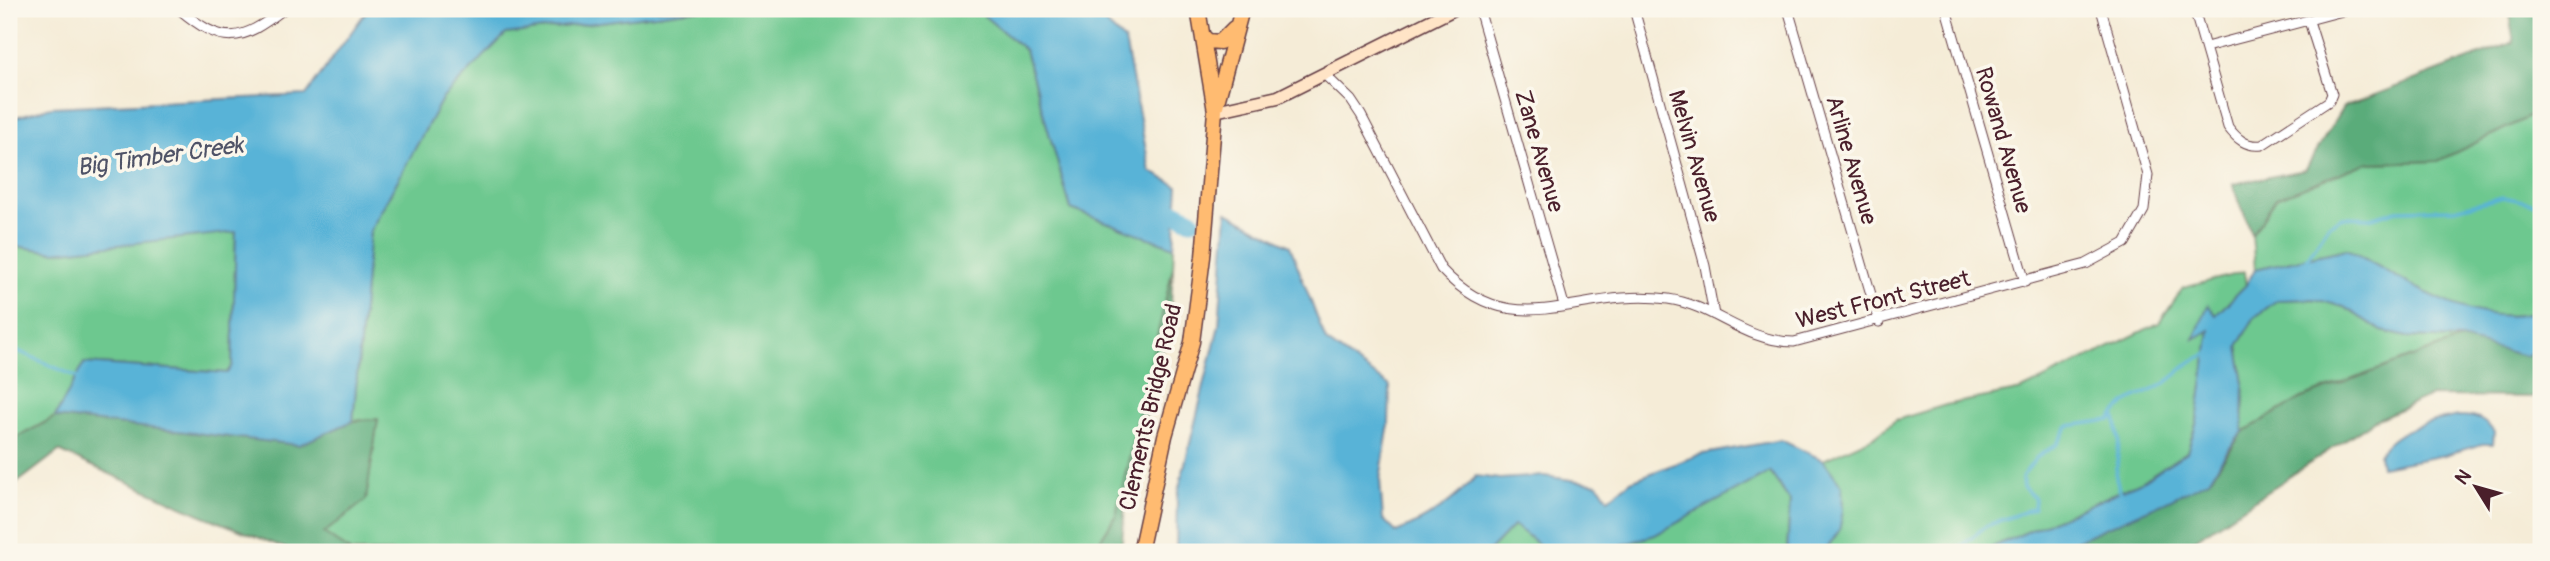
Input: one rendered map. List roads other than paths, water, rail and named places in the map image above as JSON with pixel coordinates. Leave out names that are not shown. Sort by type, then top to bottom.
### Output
[{"type":"main road","points":[[1198,9],[1215,111]]},
{"type":"main road","points":[[1215,111],[1242,9]]},
{"type":"main road","points":[[1203,36],[1208,41],[1220,42],[1238,24]]},
{"type":"main road","name":"Clements Bridge Road","points":[[1140,552],[1165,436],[1192,342],[1203,257],[1215,111]]},
{"type":"street","points":[[179,9],[199,25],[239,36],[249,33],[284,9]]},
{"type":"street","points":[[1215,111],[1278,97],[1454,9]]},
{"type":"street","name":"Zane Avenue","points":[[1479,9],[1564,305]]},
{"type":"street","name":"Melvin Avenue","points":[[1634,9],[1705,266],[1714,315]]},
{"type":"street","name":"Arline Avenue","points":[[1788,9],[1879,322]]},
{"type":"street","name":"Rowand Avenue","points":[[1946,9],[2025,282]]},
{"type":"street","name":"West Front Street","points":[[1324,74],[1362,115],[1441,269],[1451,280],[1484,302],[1502,310],[1519,312],[1606,299],[1667,299],[1714,315],[1752,336],[1771,342],[1814,339],[2087,264],[2125,243],[2141,215],[2148,175],[2101,9]]},
{"type":"street","points":[[2194,9],[2228,127],[2238,140],[2254,146],[2262,145],[2329,102],[2332,94],[2309,21]]},
{"type":"street","points":[[2206,47],[2350,9]]},
{"type":"water","points":[[368,9],[702,9],[506,34],[442,99],[370,231],[353,421],[299,445],[55,417],[84,363],[227,373],[232,365],[236,232],[54,252],[9,245],[9,119],[51,107],[306,95]]},
{"type":"water","points":[[976,9],[1090,9],[1125,41],[1150,171],[1178,186],[1174,247],[1071,209],[1025,50]]},
{"type":"water","points":[[1227,212],[1290,246],[1326,341],[1390,386],[1389,423],[1380,480],[1383,519],[1396,532],[1440,509],[1476,476],[1500,479],[1544,476],[1598,484],[1608,499],[1631,481],[1698,455],[1781,440],[1823,460],[1842,486],[1843,511],[1839,531],[1824,552],[1787,552],[1790,501],[1770,472],[1655,535],[1598,552],[1548,552],[1514,525],[1488,552],[1176,552],[1177,496],[1219,325]]},
{"type":"water","points":[[2347,249],[2416,287],[2465,309],[2516,316],[2541,311],[2541,348],[2525,356],[2461,339],[2407,337],[2382,331],[2344,307],[2315,299],[2277,300],[2254,318],[2238,346],[2244,383],[2243,432],[2209,480],[2050,552],[1981,552],[2139,483],[2187,452],[2197,421],[2210,330],[2194,339],[2208,305],[2216,315],[2246,285],[2255,269]]},
{"type":"water","points":[[2459,416],[2475,418],[2487,424],[2494,432],[2493,444],[2482,444],[2445,455],[2381,467],[2379,454],[2394,438],[2414,427]]},
{"type":"waterway","points":[[2306,260],[2329,225],[2342,217],[2372,218],[2397,210],[2455,209],[2503,197],[2541,205]]},
{"type":"waterway","name":"Big Timber Creek","points":[[1155,202],[1191,220]]},
{"type":"waterway","points":[[9,347],[79,378]]},
{"type":"waterway","points":[[9,371],[16,352]]},
{"type":"waterway","points":[[1954,552],[1986,526],[2034,508],[2035,499],[2023,487],[2022,477],[2036,458],[2057,444],[2068,426],[2110,420],[2125,403],[2163,385],[2192,361],[2208,354]]},
{"type":"waterway","points":[[2115,417],[2119,440],[2116,477],[2120,494]]}]
